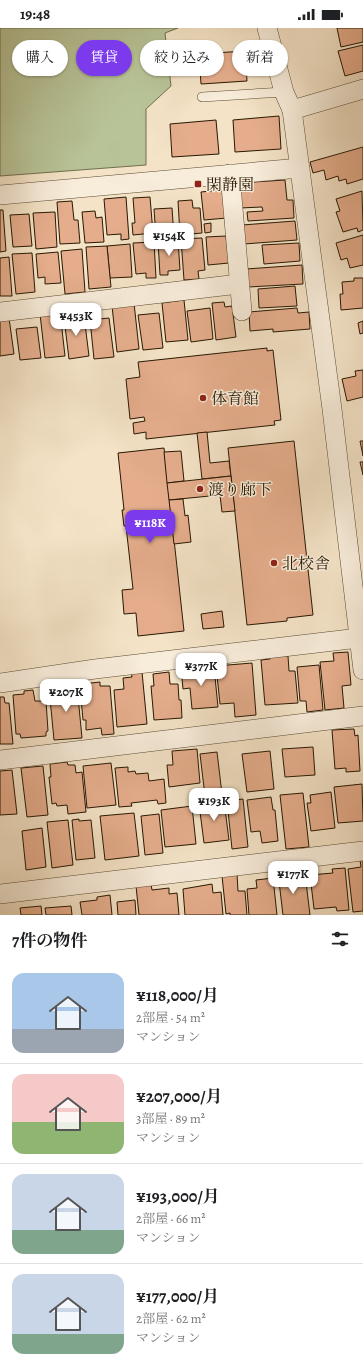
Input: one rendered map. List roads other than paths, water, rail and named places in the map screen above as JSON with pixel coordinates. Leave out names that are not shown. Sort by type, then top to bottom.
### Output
[{"type":"street","points":[[267,28],[284,92],[292,110],[333,417],[363,670]]},
{"type":"street","points":[[292,110],[363,89]]},
{"type":"street","points":[[0,195],[300,168]]},
{"type":"street","points":[[230,174],[242,311]]},
{"type":"street","points":[[0,312],[239,284]]},
{"type":"street","points":[[0,683],[95,669],[359,638]]},
{"type":"street","points":[[0,760],[363,716]]},
{"type":"street","points":[[0,894],[363,851]]},
{"type":"lane","points":[[202,97],[284,92]]},
{"type":"place","name":"閑静園","points":[[198,184]]},
{"type":"place","name":"体育館","points":[[203,398]]},
{"type":"place","name":"渡り廊下","points":[[200,489]]},
{"type":"place","name":"北校舎","points":[[274,563]]}]
